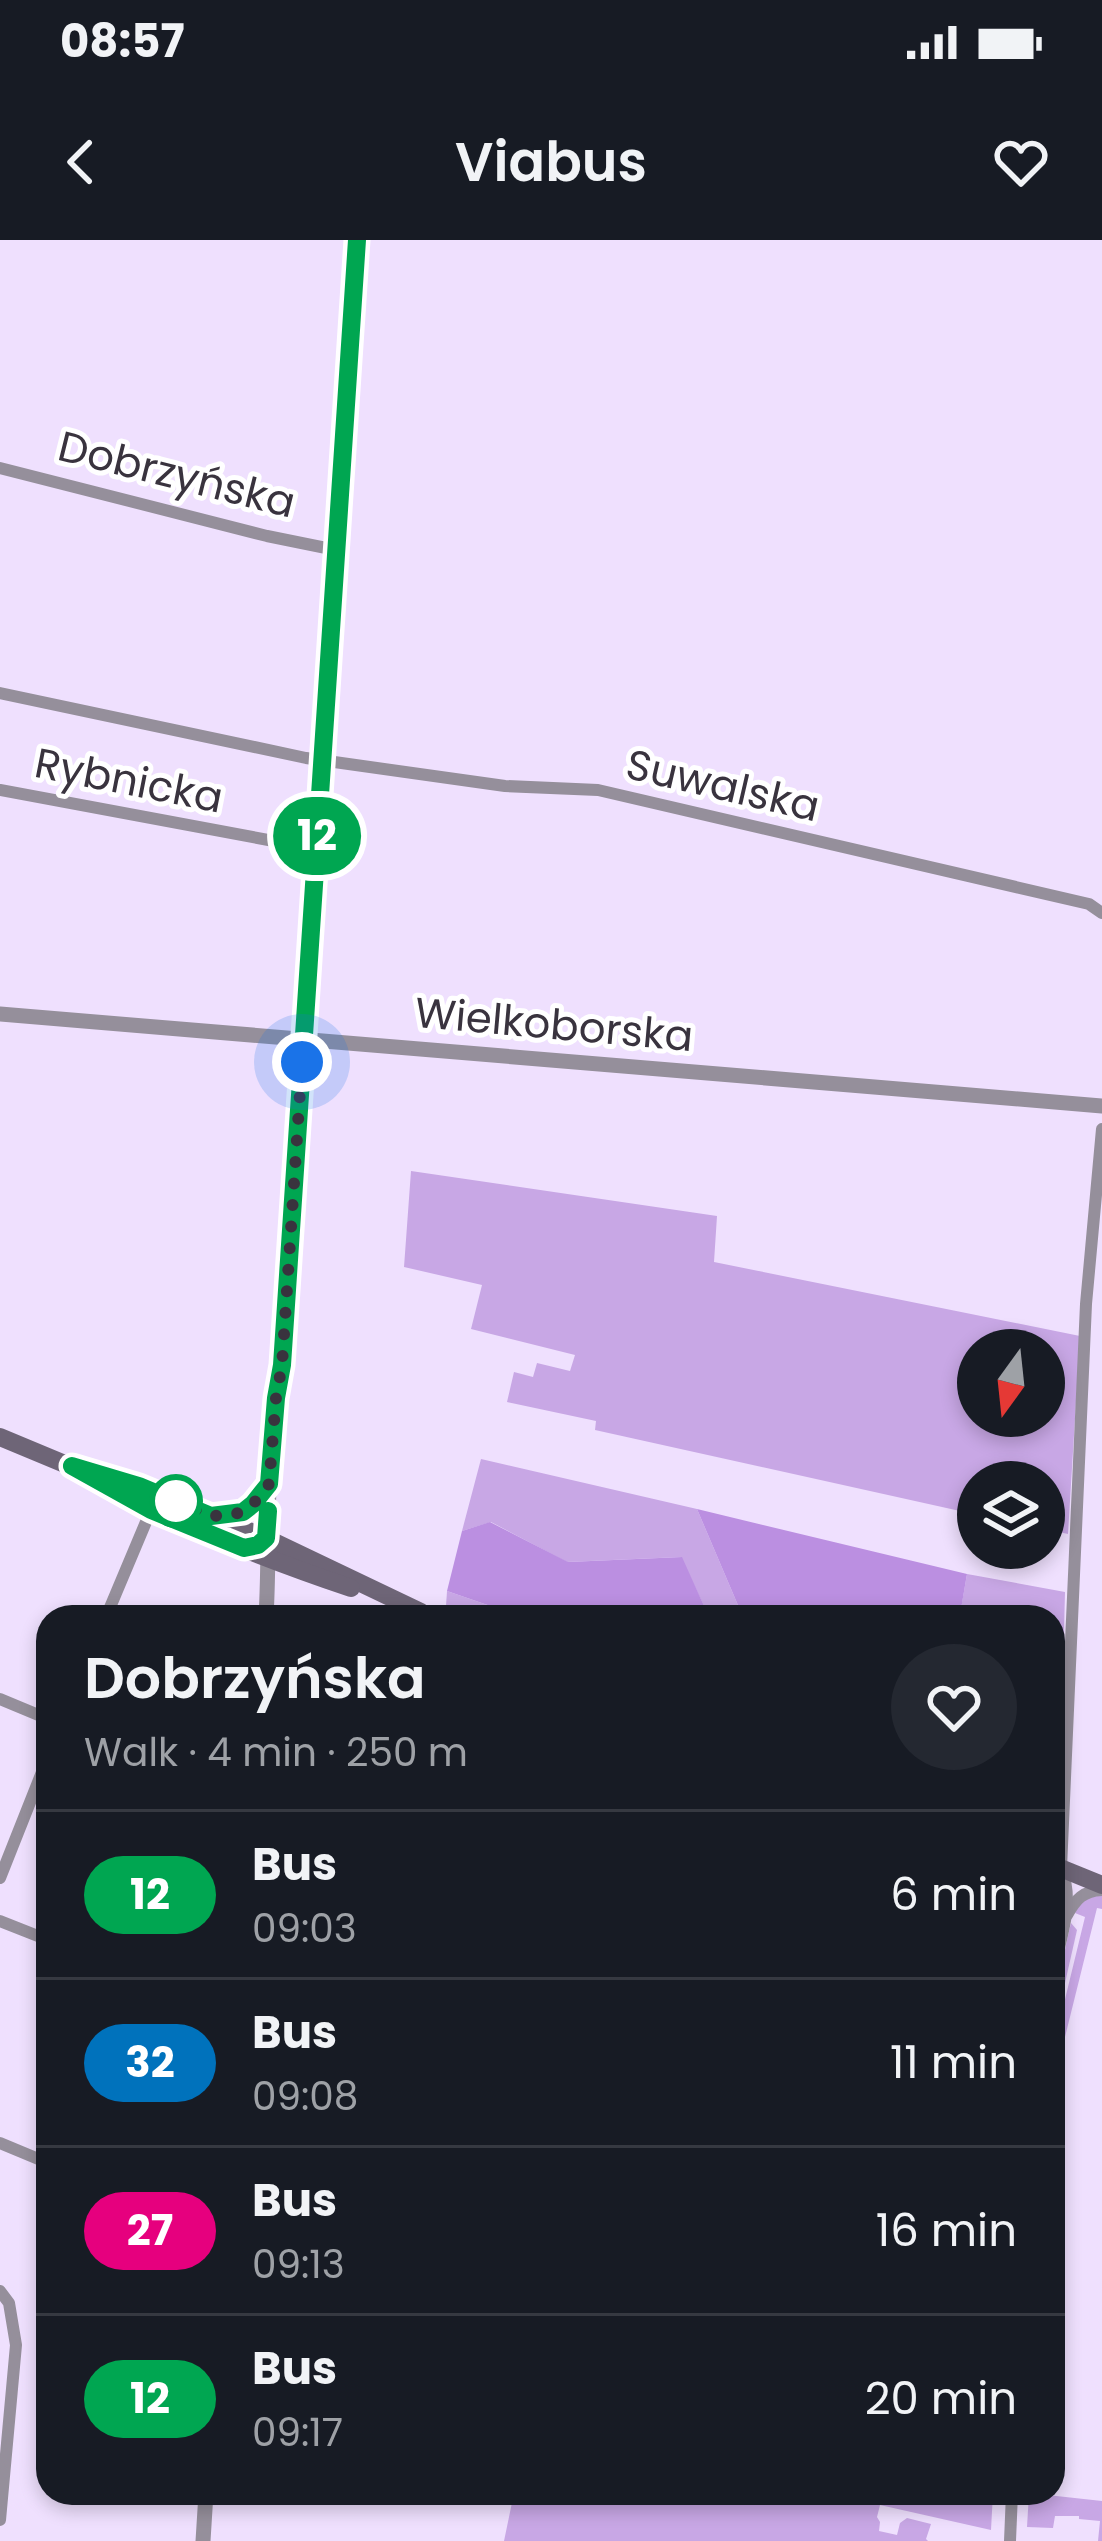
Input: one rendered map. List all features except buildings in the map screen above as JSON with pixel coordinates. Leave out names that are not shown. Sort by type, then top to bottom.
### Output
[{"type":"main road","points":[[0,1437],[139,1486],[211,1516],[267,1548],[406,1605]]},
{"type":"main road","points":[[72,1466],[151,1510],[244,1548],[267,1548]]},
{"type":"main road","points":[[1065,1873],[1102,1887]]},
{"type":"street","name":"Dobrzyńska","points":[[266,1605],[269,1484],[282,1365],[357,240]]},
{"type":"street","name":"Dobrzyńska","points":[[0,468],[336,550]]},
{"type":"street","name":"Suwalska","points":[[0,693],[305,758],[505,786],[598,790],[1089,904],[1102,913]]},
{"type":"street","name":"Rybnicka","points":[[0,790],[316,849]]},
{"type":"street","name":"Wielkoborska","points":[[0,1014],[1102,1106]]},
{"type":"street","points":[[1065,1700],[1086,1304],[1102,1129]]},
{"type":"street","points":[[211,1516],[243,1512],[269,1484]]},
{"type":"street","points":[[111,1605],[151,1510]]},
{"type":"street","points":[[0,1700],[36,1714]]},
{"type":"street","points":[[0,1877],[36,1786]]},
{"type":"street","points":[[1065,1879],[1065,1920]]},
{"type":"street","points":[[1066,1916],[1079,1896],[1102,1887]]},
{"type":"street","points":[[0,1922],[36,1936]]},
{"type":"street","points":[[0,2144],[36,2158]]},
{"type":"street","points":[[0,2291],[9,2303],[16,2345],[0,2520]]},
{"type":"street","points":[[203,2541],[205,2505]]},
{"type":"street","points":[[1010,2541],[1012,2505]]},
{"type":"shaded area","points":[[411,1171],[717,1216],[714,1262],[1045,1329],[957,1329],[957,1437],[1065,1437],[1065,1333],[1080,1336],[1068,1534],[1065,1461],[957,1461],[957,1510],[595,1430],[596,1421],[507,1402],[514,1372],[533,1377],[537,1363],[570,1371],[575,1355],[471,1329],[482,1285],[404,1267]]},
{"type":"shaded area","points":[[481,1459],[697,1509],[738,1605],[703,1605],[681,1557],[567,1562],[491,1522],[462,1531]]},
{"type":"shaded area","points":[[697,1509],[967,1574],[962,1605],[738,1605]]},
{"type":"shaded area","points":[[490,1522],[568,1562],[682,1557],[704,1605],[487,1605],[447,1591],[462,1531]]},
{"type":"shaded area","points":[[967,1574],[1065,1592],[1065,1605],[962,1605]]},
{"type":"shaded area","points":[[447,1591],[487,1605],[446,1605]]},
{"type":"shaded area","points":[[1102,1895],[1102,1909],[1097,1908],[1065,2037],[1065,1999],[1085,1917],[1075,1913],[1082,1899]]},
{"type":"shaded area","points":[[1071,1923],[1077,1930],[1065,1983]]},
{"type":"shaded area","points":[[1065,2497],[1102,2501],[1102,2541],[1098,2541],[1100,2521],[1079,2516],[1055,2516],[1053,2528],[1027,2527],[1028,2505],[1065,2505]]},
{"type":"shaded area","points":[[512,2505],[880,2505],[879,2531],[897,2535],[907,2518],[931,2524],[928,2541],[504,2541]]},
{"type":"shaded area","points":[[880,2505],[992,2505],[991,2530]]},
{"type":"bus line","name":"12","points":[[268,1511],[266,1538],[244,1548],[151,1510],[72,1466],[139,1486],[211,1516],[243,1512],[269,1484],[282,1365],[357,240]]},
{"type":"route","points":[[176,1501],[211,1516],[234,1515],[253,1504],[269,1484],[282,1365],[302,1062]]}]
